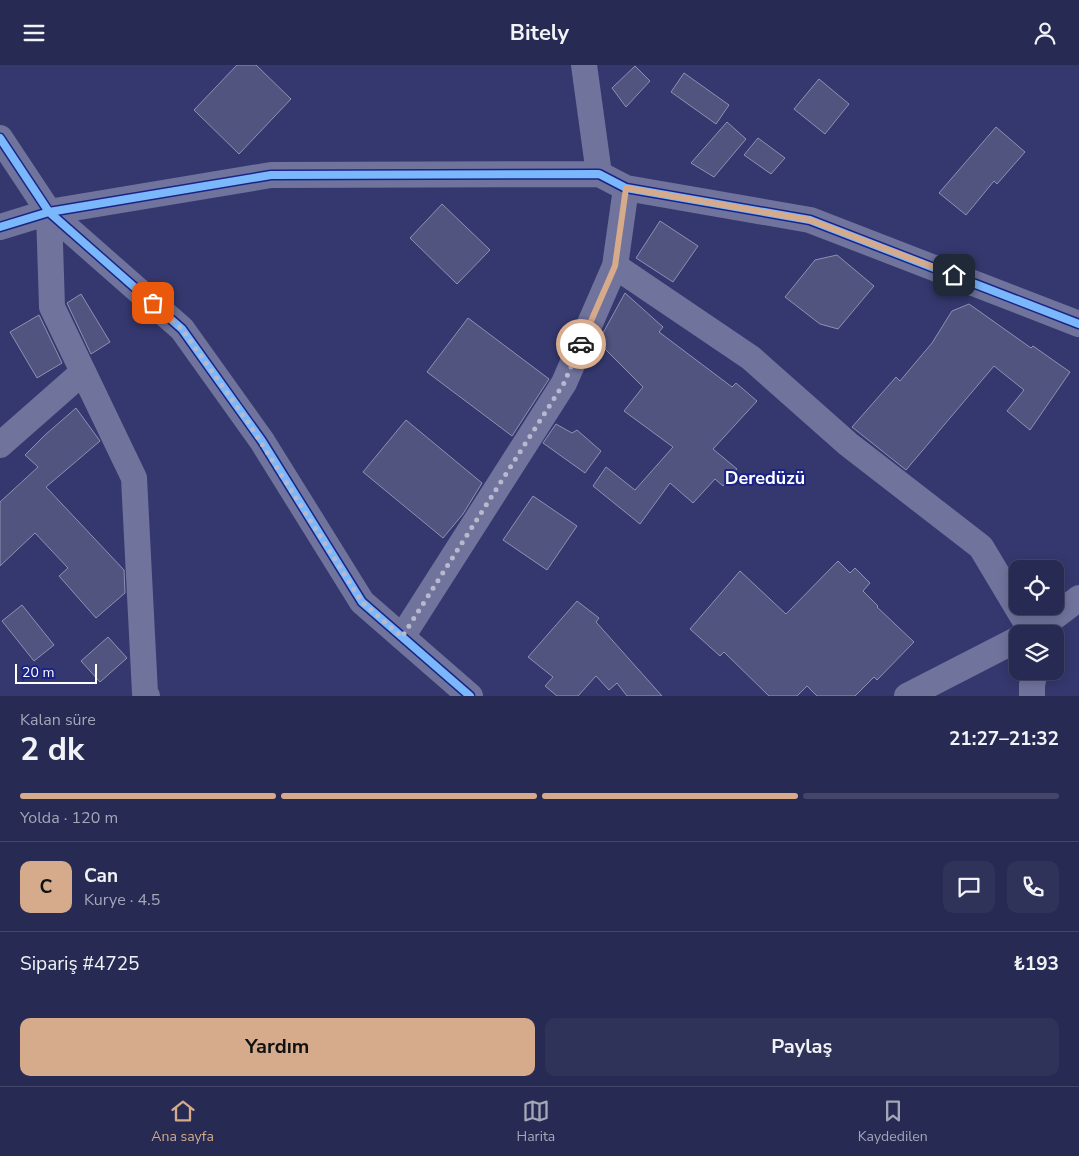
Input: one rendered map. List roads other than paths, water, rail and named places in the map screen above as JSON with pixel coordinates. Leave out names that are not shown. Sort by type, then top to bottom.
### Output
[{"type":"street","points":[[584,65],[599,174]]},
{"type":"street","points":[[0,138],[49,212],[182,329],[262,441],[362,602],[470,696]]},
{"type":"street","points":[[0,227],[49,212],[271,175],[599,174],[626,188],[810,220],[1079,324]]},
{"type":"street","points":[[402,637],[564,383],[615,266],[626,188]]},
{"type":"street","points":[[49,212],[52,307],[134,478],[146,696]]},
{"type":"street","points":[[615,266],[751,358],[848,444],[980,547],[1023,625]]},
{"type":"street","points":[[0,445],[83,372]]},
{"type":"street","points":[[1042,625],[1079,598]]},
{"type":"street","points":[[907,696],[1009,645]]},
{"type":"street","points":[[1032,696],[1033,680]]},
{"type":"district","name":"Deredüzü","points":[[765,478]]}]
